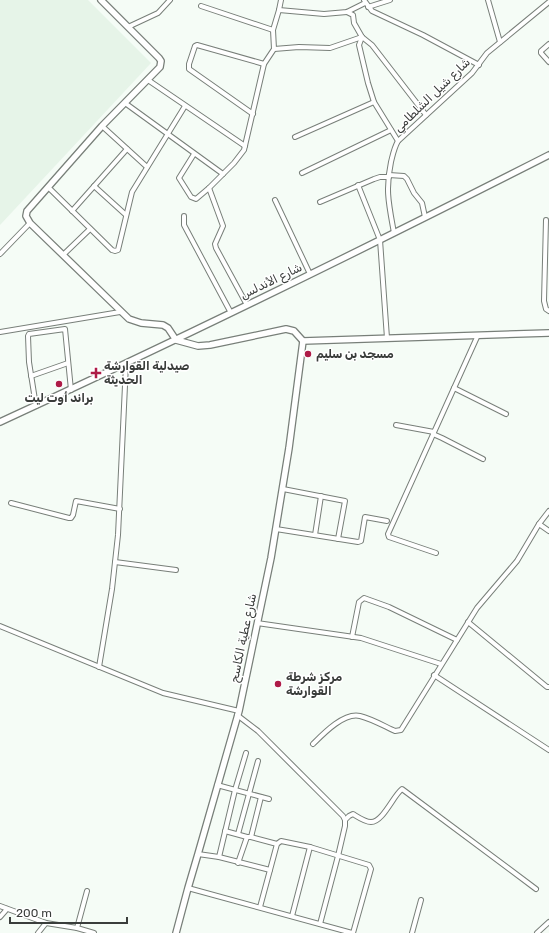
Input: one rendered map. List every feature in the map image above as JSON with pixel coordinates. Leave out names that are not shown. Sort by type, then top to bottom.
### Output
[{"type":"main road","points":[[102,0],[159,58],[160,67],[102,126],[27,211],[26,216],[30,223],[120,312],[129,319],[163,325],[168,328],[176,340],[198,346],[210,345],[286,329],[294,331],[304,341],[549,334]]},
{"type":"main road","name":"شارع الأندلس","points":[[0,422],[176,340],[549,155]]},
{"type":"main road","name":"شارع عطية الكاسح","points":[[176,933],[238,713],[271,558],[283,489],[304,341]]},
{"type":"street","points":[[194,154],[179,176],[179,180],[193,199],[196,199],[223,174],[244,150],[264,64],[274,49],[272,30],[279,10],[280,0]]},
{"type":"street","points":[[279,10],[324,14],[347,12],[366,3],[390,0]]},
{"type":"street","points":[[488,0],[500,42]]},
{"type":"street","points":[[128,27],[158,13],[168,1]]},
{"type":"street","name":"شارع شيل الشلطامي","points":[[394,233],[387,193],[395,147],[398,141],[472,73],[487,53],[549,2]]},
{"type":"street","points":[[366,3],[372,11],[479,65]]},
{"type":"street","points":[[201,6],[272,30]]},
{"type":"street","points":[[347,12],[353,15],[354,23],[362,37],[372,45],[426,115]]},
{"type":"street","points":[[274,49],[299,47],[330,48],[362,37]]},
{"type":"street","points":[[362,37],[359,45],[368,84],[374,102],[398,141]]},
{"type":"street","points":[[549,44],[541,53],[549,62]]},
{"type":"street","points":[[252,114],[189,69],[189,64],[195,46],[197,45],[264,64]]},
{"type":"street","points":[[148,80],[245,146]]},
{"type":"street","points":[[295,137],[374,102]]},
{"type":"street","points":[[125,103],[167,135],[223,174]]},
{"type":"street","points":[[48,187],[112,250],[118,250],[132,192],[185,106]]},
{"type":"street","points":[[102,126],[147,167]]},
{"type":"street","points":[[302,173],[391,130]]},
{"type":"street","points":[[72,211],[127,149]]},
{"type":"street","points":[[320,202],[380,177],[404,176],[422,203],[425,217]]},
{"type":"street","points":[[358,185],[380,240],[387,338]]},
{"type":"street","points":[[94,186],[126,215]]},
{"type":"street","points":[[209,188],[223,226],[215,244],[216,248],[246,305]]},
{"type":"street","points":[[275,200],[310,274]]},
{"type":"street","points":[[184,216],[184,225],[230,313]]},
{"type":"street","points":[[546,220],[544,301],[546,309],[549,311]]},
{"type":"street","points":[[0,254],[30,223]]},
{"type":"street","points":[[63,255],[90,229]]},
{"type":"street","points":[[0,332],[120,312]]},
{"type":"street","points":[[36,406],[29,362],[29,334],[64,328],[70,390]]},
{"type":"street","points":[[436,552],[389,537],[388,534],[478,335]]},
{"type":"street","points":[[31,376],[68,363]]},
{"type":"street","points":[[99,667],[115,562],[120,509],[126,364]]},
{"type":"street","points":[[454,388],[506,414]]},
{"type":"street","points":[[396,425],[433,433],[483,459]]},
{"type":"street","points":[[283,489],[345,501],[338,539]]},
{"type":"street","points":[[315,535],[321,496]]},
{"type":"street","points":[[11,503],[69,518],[73,515],[76,501],[120,509]]},
{"type":"street","points":[[313,744],[324,733],[348,717],[359,716],[395,731],[402,730],[434,675],[477,608],[517,561],[539,524],[549,511]]},
{"type":"street","points":[[276,529],[358,542],[361,541],[365,517],[387,521]]},
{"type":"street","points":[[539,524],[549,531]]},
{"type":"street","points":[[115,562],[176,570]]},
{"type":"street","points":[[352,637],[359,602],[364,598],[389,607],[457,640]]},
{"type":"street","points":[[468,622],[547,687],[549,687]]},
{"type":"street","points":[[257,623],[361,638],[441,664]]},
{"type":"street","points":[[0,626],[163,693],[238,713],[258,731],[343,816],[345,820],[338,856],[320,924]]},
{"type":"street","points":[[434,675],[549,750]]},
{"type":"street","points":[[219,858],[235,790],[246,753]]},
{"type":"street","points":[[238,834],[258,761]]},
{"type":"street","points":[[217,785],[269,799]]},
{"type":"street","points":[[345,820],[353,814],[366,821],[374,822],[379,818],[400,790],[403,789],[536,889]]},
{"type":"street","points":[[238,863],[249,837],[261,797]]},
{"type":"street","points":[[188,888],[353,933],[371,869],[369,865],[310,847],[282,841],[277,844],[225,831]]},
{"type":"street","points":[[260,908],[277,844]]},
{"type":"street","points":[[292,916],[310,847]]},
{"type":"street","points":[[198,854],[270,870]]},
{"type":"street","points":[[77,928],[87,891]]},
{"type":"street","points":[[412,933],[421,900]]},
{"type":"street","points":[[0,906],[46,923],[77,928],[94,933]]},
{"type":"street","points":[[0,917],[7,909]]},
{"type":"street","points":[[537,933],[549,922]]},
{"type":"street","points":[[38,933],[46,923]]},
{"type":"shaded area","points":[[0,0],[88,0],[151,63],[0,225]]},
{"type":"place","name":"مسجد بن سليم","points":[[308,354]]},
{"type":"place","name":"صيدلية القوارشة الحديثة","points":[[96,373]]},
{"type":"place","name":"براند أوت ليت","points":[[59,384]]},
{"type":"place","name":"مركز شرطة القوارشة","points":[[278,684]]}]
